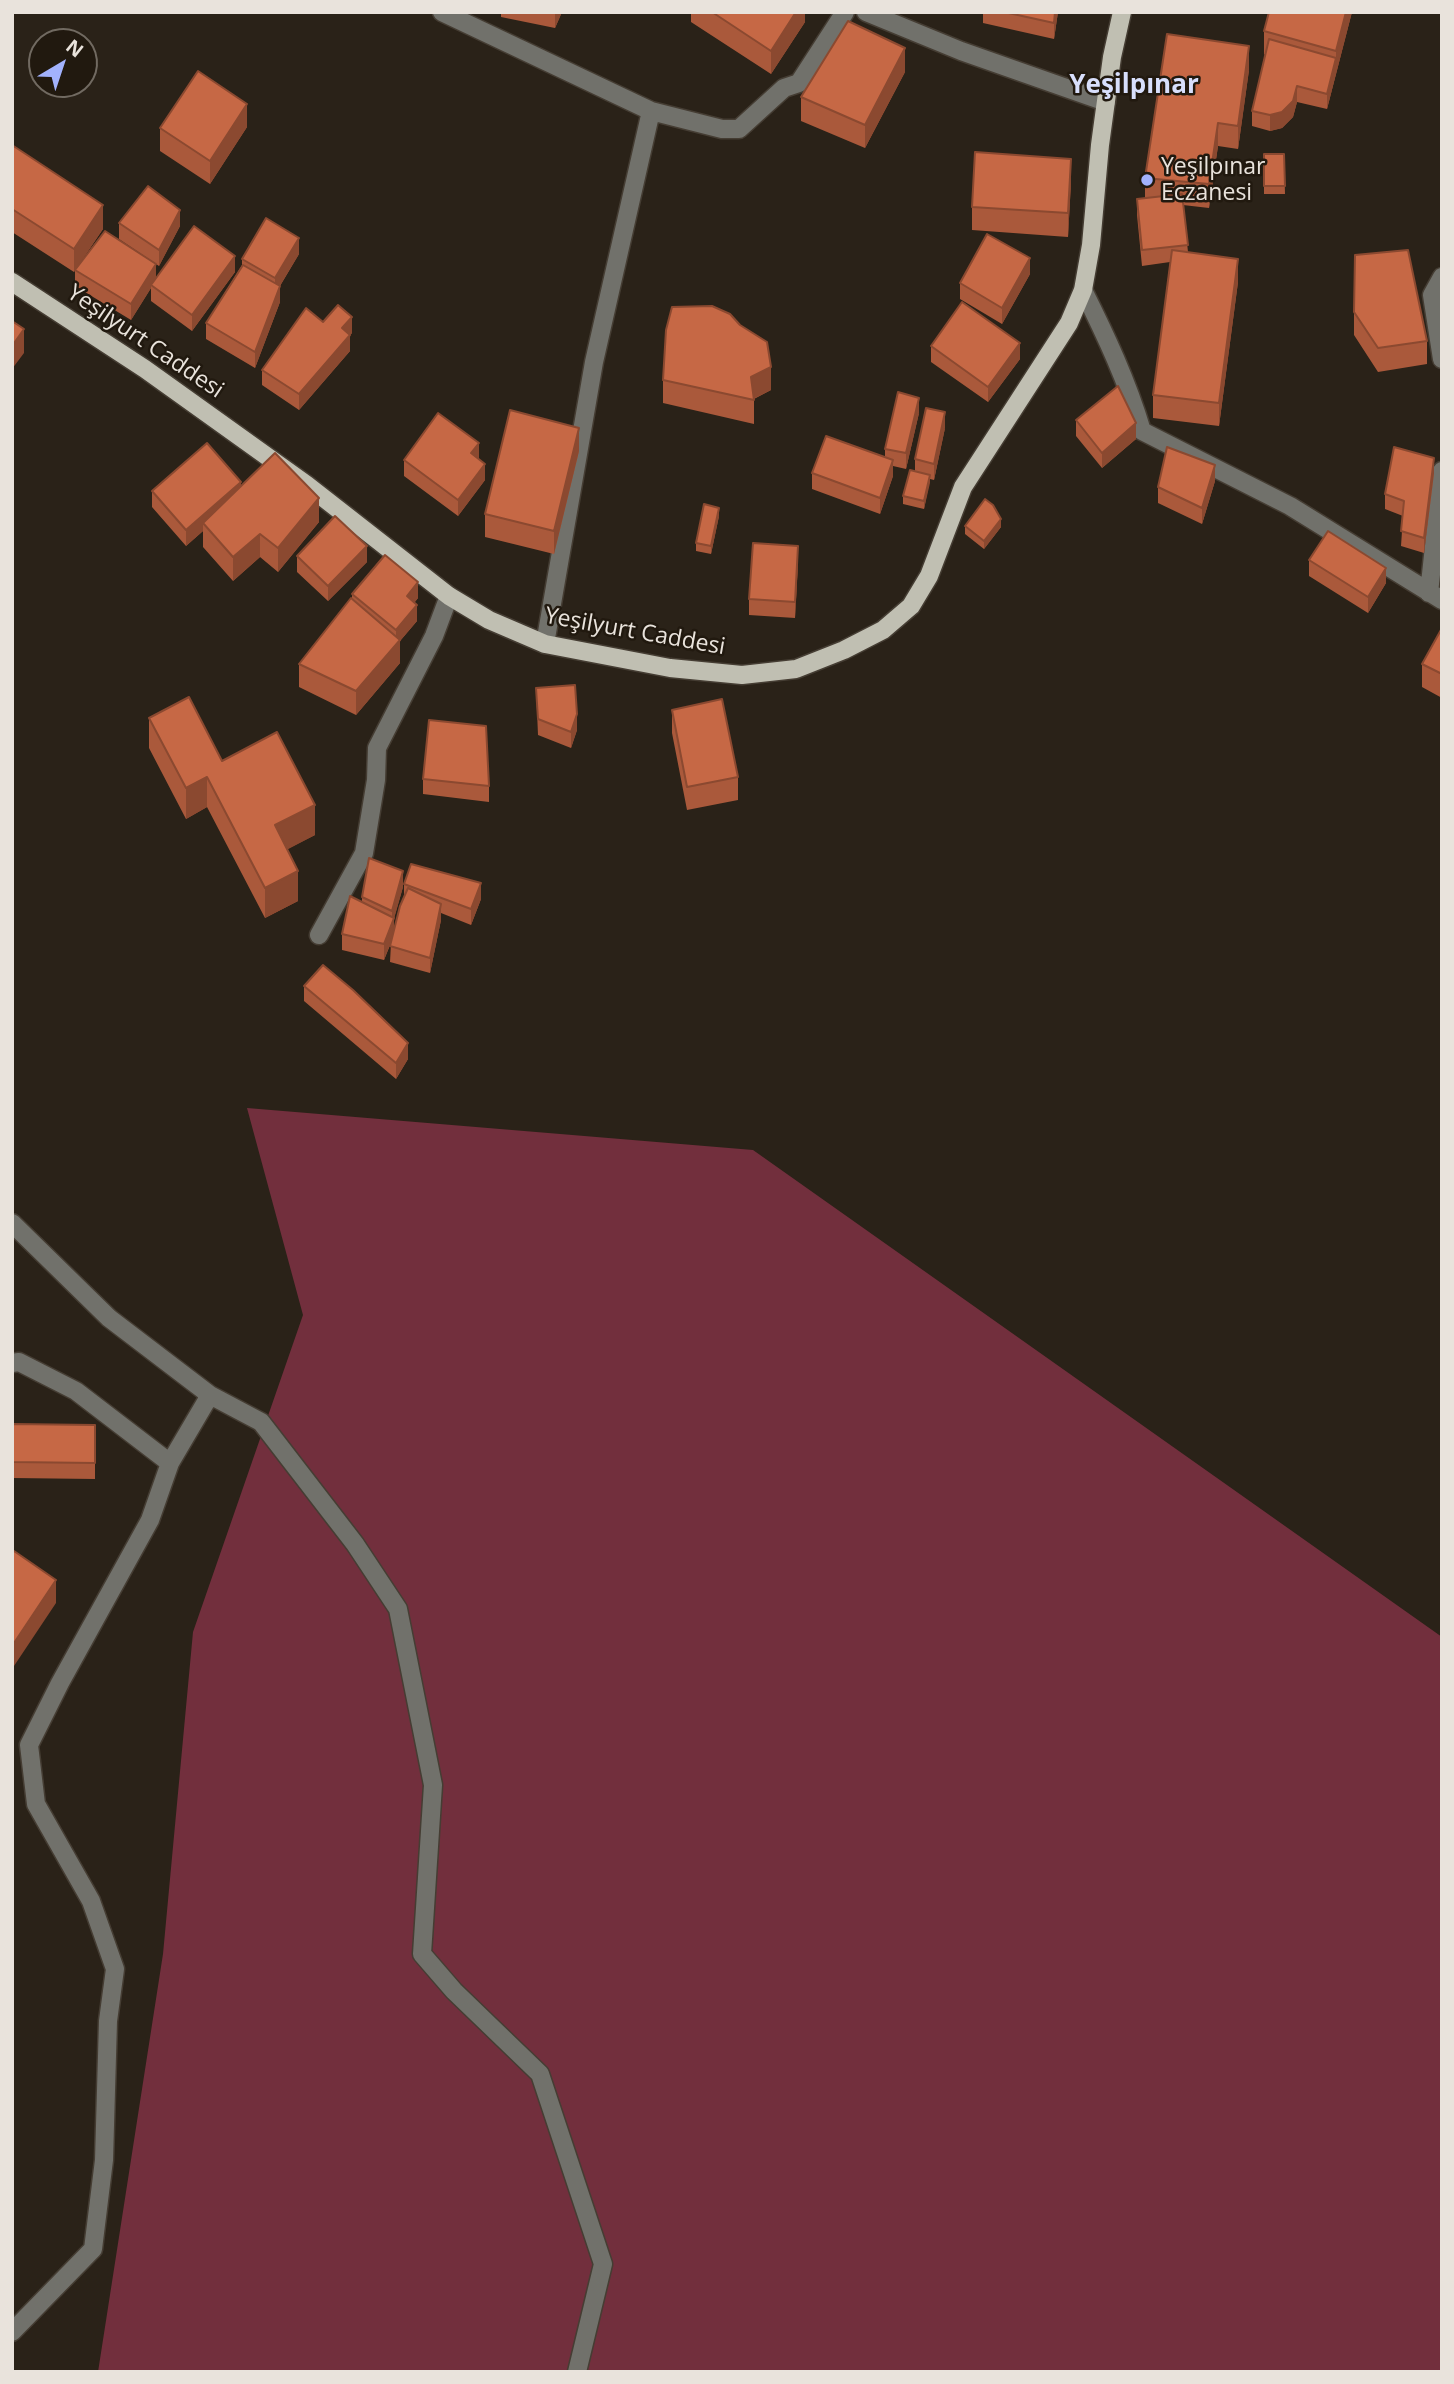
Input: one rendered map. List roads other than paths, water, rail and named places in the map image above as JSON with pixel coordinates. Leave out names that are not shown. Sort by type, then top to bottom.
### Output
[{"type":"main road","name":"Yeşilyurt Caddesi","points":[[12,282],[156,377],[306,485],[449,596],[489,620],[545,644],[670,668],[742,675],[796,668],[844,650],[883,630],[911,606],[929,576],[963,487],[1069,323],[1083,290],[1091,245],[1106,102],[1122,12]]},
{"type":"street","points":[[442,12],[651,111],[722,130],[739,129],[784,88],[799,83],[845,12]]},
{"type":"street","points":[[866,12],[961,51],[1106,102]]},
{"type":"street","points":[[545,644],[594,362],[651,111]]},
{"type":"street","points":[[1442,277],[1432,295],[1442,359]]},
{"type":"street","points":[[1083,290],[1113,350],[1142,431],[1290,506],[1436,597],[1442,471]]},
{"type":"street","points":[[319,935],[364,853],[376,780],[377,748],[434,636],[449,596]]},
{"type":"street","points":[[12,1223],[109,1318],[210,1395],[261,1422],[355,1544],[398,1609],[433,1785],[422,1954],[454,1991],[540,2074],[603,2264],[577,2372]]},
{"type":"street","points":[[12,1363],[19,1362],[76,1391],[170,1462]]},
{"type":"street","points":[[12,2332],[93,2249],[104,2160],[108,2021],[114,1969],[91,1901],[36,1804],[29,1745],[150,1520],[170,1462],[210,1395]]},
{"type":"place","name":"Yeşilpınar Eczanesi","points":[[1147,180]]},
{"type":"district","name":"Yeşilpınar","points":[[1134,86]]}]
